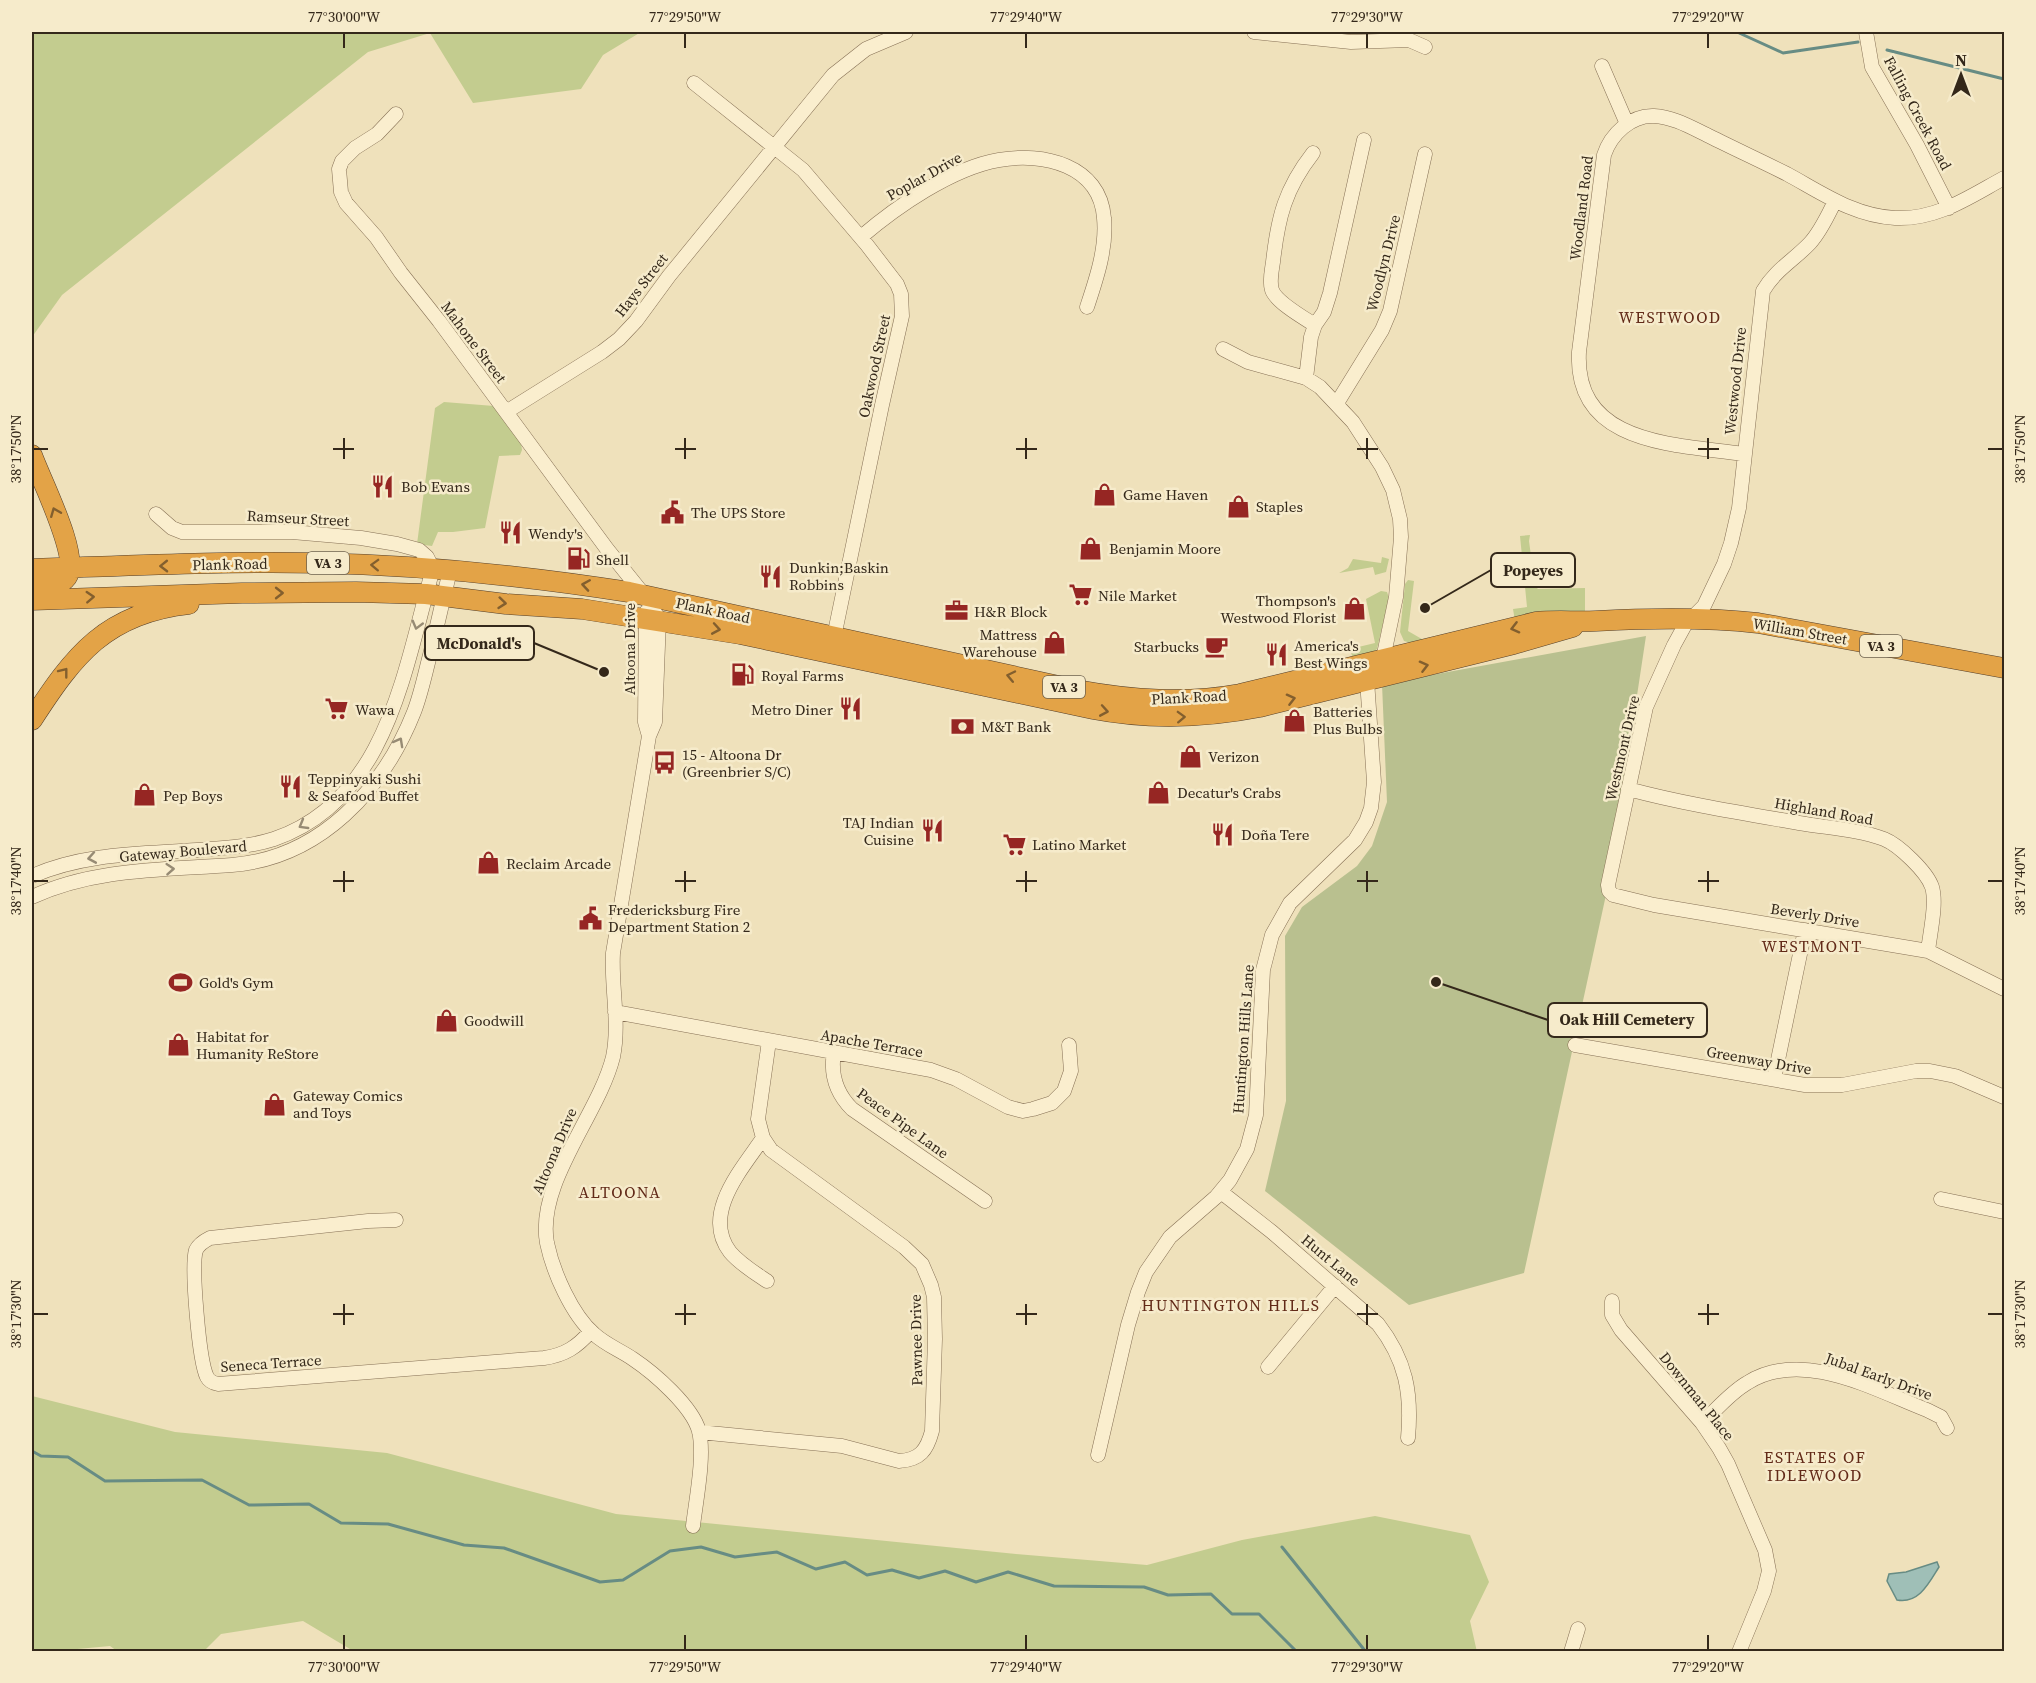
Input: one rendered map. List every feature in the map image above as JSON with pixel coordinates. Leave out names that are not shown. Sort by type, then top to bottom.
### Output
[{"type":"highway","points":[[32,455],[63,530],[70,568],[67,578],[59,583],[32,586]]},
{"type":"highway","name":"Plank Road","points":[[32,569],[288,562],[441,570],[560,581],[644,595],[1108,695],[1164,701],[1225,697],[1383,659]]},
{"type":"highway","name":"Plank Road","points":[[32,600],[242,593],[435,595],[506,604],[582,609],[740,634],[1093,709],[1121,714],[1165,717],[1197,716],[1242,710],[1367,680]]},
{"type":"highway","points":[[32,720],[72,662],[91,643],[113,628],[151,612],[175,606],[210,602],[242,593]]},
{"type":"highway","name":"William Street","points":[[1383,659],[1536,622],[1694,618],[1758,623],[2004,668]]},
{"type":"highway","name":"William Street","points":[[1367,680],[1514,644],[1593,621]]},
{"type":"highway","points":[[868,661],[888,657],[894,650]]},
{"type":"highway","points":[[916,671],[922,664],[950,662]]},
{"type":"street","name":"Hays Street","points":[[506,412],[619,339],[636,321],[669,276],[833,75],[866,49],[906,32]]},
{"type":"street","points":[[1256,32],[1351,42],[1409,40],[1425,47]]},
{"type":"street","name":"Falling Creek Road","points":[[1866,32],[1872,67],[1917,145],[1949,208]]},
{"type":"street","points":[[1602,66],[1627,124],[1644,116],[1675,121],[1859,211],[1894,218],[1927,216],[1949,208],[2004,178]]},
{"type":"street","name":"Oakwood Street","points":[[694,83],[803,170],[861,237],[897,284],[903,305],[834,637]]},
{"type":"street","name":"Mahone Street","points":[[396,114],[378,134],[355,148],[342,161],[339,170],[341,192],[346,203],[376,237],[607,549],[644,595]]},
{"type":"street","name":"Woodland Road","points":[[1627,124],[1612,137],[1604,154],[1579,352],[1580,372],[1584,386],[1598,411],[1615,427],[1628,434],[1646,439],[1743,454]]},
{"type":"street","points":[[1305,378],[1311,337],[1315,325],[1324,312],[1330,293],[1364,140]]},
{"type":"street","points":[[1313,153],[1297,177],[1279,219],[1271,283],[1274,294],[1315,325]]},
{"type":"street","name":"Woodlyn Drive","points":[[1336,403],[1382,330],[1390,311],[1425,154]]},
{"type":"street","name":"Poplar Drive","points":[[861,237],[910,200],[977,166],[999,160],[1020,159],[1060,163],[1078,172],[1091,184],[1102,206],[1104,233],[1097,277],[1087,307]]},
{"type":"street","name":"Westwood Drive","points":[[1694,618],[1704,606],[1731,543],[1739,508],[1743,454],[1763,291],[1771,277],[1810,243],[1818,233],[1835,201]]},
{"type":"street","points":[[1223,349],[1248,362],[1305,378],[1320,387],[1353,422],[1382,467],[1393,490],[1401,537],[1396,597],[1383,659],[1367,680]]},
{"type":"street","name":"Ramseur Street","points":[[156,514],[172,528],[182,532],[320,534],[397,544],[419,550],[441,570]]},
{"type":"street","name":"Gateway Boulevard","points":[[32,897],[70,883],[103,875],[264,860],[295,848],[328,830],[349,812],[378,778],[408,725],[422,687],[435,595],[441,570]]},
{"type":"street","name":"Gateway Boulevard","points":[[32,876],[68,862],[98,856],[247,846],[284,835],[318,816],[336,802],[348,788],[378,744],[435,595]]},
{"type":"street","name":"Altoona Drive","points":[[644,595],[653,619],[655,722],[649,736],[614,945],[612,977],[615,1043],[612,1059],[553,1192],[546,1226],[549,1252],[559,1280],[569,1300],[591,1331],[647,1369],[690,1412],[699,1432],[699,1475],[693,1526]]},
{"type":"street","name":"Westmont Drive","points":[[1613,895],[1608,885],[1646,707],[1679,635],[1685,625],[1694,618]]},
{"type":"street","name":"Huntington Hills Lane","points":[[1098,1455],[1128,1325],[1146,1272],[1170,1238],[1221,1192],[1238,1167],[1252,1132],[1256,1115],[1263,970],[1272,935],[1290,903],[1355,840],[1371,808],[1374,782],[1367,680]]},
{"type":"street","name":"Highland Road","points":[[1628,789],[1694,805],[1844,830],[1884,839],[1894,844],[1929,880],[1932,888],[1934,897],[1928,951]]},
{"type":"street","name":"Beverly Drive","points":[[1613,895],[1654,905],[1928,951],[2004,989]]},
{"type":"street","points":[[1774,1079],[1805,930]]},
{"type":"street","name":"Apache Terrace","points":[[615,1012],[945,1075],[1008,1107],[1023,1111],[1052,1103],[1064,1091],[1071,1071],[1069,1045]]},
{"type":"street","points":[[767,1281],[737,1259],[730,1251],[725,1242],[721,1224],[729,1190],[763,1138],[759,1129],[758,1111],[769,1041]]},
{"type":"street","name":"Greenway Drive","points":[[1575,1045],[1805,1085],[1842,1085],[1916,1071],[1930,1071],[1955,1076],[2004,1097]]},
{"type":"street","name":"Peace Pipe Lane","points":[[834,1052],[832,1071],[834,1083],[844,1101],[852,1109],[985,1201]]},
{"type":"street","name":"Pawnee Drive","points":[[699,1432],[842,1446],[906,1461],[920,1455],[928,1446],[932,1431],[934,1297],[927,1273],[904,1247],[771,1150],[763,1138]]},
{"type":"street","name":"Hunt Lane","points":[[1221,1192],[1272,1232],[1378,1323],[1398,1353],[1404,1370],[1410,1419],[1408,1438]]},
{"type":"street","points":[[1941,1200],[2004,1212]]},
{"type":"street","name":"Seneca Terrace","points":[[396,1220],[210,1238],[204,1241],[196,1252],[195,1274],[201,1346],[206,1376],[209,1380],[218,1384],[544,1358],[567,1352],[577,1346],[591,1331]]},
{"type":"street","points":[[1268,1367],[1335,1286]]},
{"type":"street","name":"Downman Place","points":[[1612,1301],[1612,1315],[1621,1330],[1702,1423],[1728,1464],[1765,1550],[1769,1571],[1764,1592],[1739,1652]]},
{"type":"street","name":"Jubal Early Drive","points":[[1702,1423],[1746,1383],[1763,1375],[1793,1368],[1815,1369],[1842,1377],[1928,1410],[1941,1417],[1947,1428]]},
{"type":"street","points":[[1571,1652],[1578,1629]]},
{"type":"green space","points":[[32,32],[641,32],[603,55],[581,89],[473,103],[430,33],[368,52],[62,295],[32,337]]},
{"type":"green space","points":[[444,402],[494,406],[521,443],[522,450],[520,455],[499,456],[485,528],[438,532],[432,546],[417,544],[435,408]]},
{"type":"green space","points":[[1530,535],[1535,586],[1538,589],[1585,588],[1585,611],[1515,621],[1513,609],[1527,607],[1520,536]]},
{"type":"green space","points":[[1382,557],[1389,559],[1386,572],[1375,575],[1373,567],[1339,573],[1348,568],[1353,559],[1381,563]]},
{"type":"green space","points":[[1408,580],[1414,581],[1408,631],[1427,642],[1414,644],[1404,641],[1400,632],[1405,584]]},
{"type":"green space","points":[[1381,591],[1387,592],[1389,598],[1377,649],[1353,659],[1350,649],[1375,643],[1366,599]]},
{"type":"green space","points":[[1646,636],[1609,881],[1524,1273],[1409,1305],[1265,1191],[1286,1101],[1285,936],[1302,907],[1357,866],[1372,846],[1387,802],[1382,684]]},
{"type":"green space","points":[[32,1396],[175,1432],[387,1453],[616,1514],[1016,1554],[1147,1565],[1242,1540],[1375,1516],[1470,1535],[1489,1582],[1470,1621],[1477,1652],[355,1652],[303,1621],[221,1634],[204,1651],[117,1651],[110,1646],[32,1651]]},
{"type":"water","points":[[1937,1562],[1939,1567],[1917,1596],[1897,1600],[1887,1581],[1889,1574],[1906,1572]]},
{"type":"waterway","points":[[1737,32],[1783,53],[1858,42]]},
{"type":"waterway","points":[[1887,50],[2004,79]]},
{"type":"waterway","points":[[32,1451],[41,1456],[68,1457],[105,1481],[202,1480],[249,1505],[309,1504],[341,1523],[388,1524],[464,1545],[504,1548],[600,1582],[623,1580],[670,1551],[701,1547],[735,1557],[777,1552],[816,1569],[845,1562],[867,1575],[892,1570],[919,1578],[945,1571],[976,1582],[1008,1572],[1054,1586],[1144,1587],[1168,1595],[1211,1594],[1232,1614],[1259,1614],[1297,1652]]},
{"type":"waterway","points":[[1282,1547],[1366,1652]]},
{"type":"place","name":"Bob Evans","points":[[383,486]]},
{"type":"place","name":"Game Haven","points":[[1105,494]]},
{"type":"place","name":"Staples","points":[[1238,506]]},
{"type":"place","name":"The UPS Store","points":[[673,512]]},
{"type":"place","name":"Wendy's","points":[[510,533]]},
{"type":"place","name":"Benjamin Moore","points":[[1091,548]]},
{"type":"place","name":"Shell","points":[[578,559]]},
{"type":"place","name":"Dunkin;Baskin Robbins","points":[[771,576]]},
{"type":"place","name":"Nile Market","points":[[1080,595]]},
{"type":"place","name":"Popeyes","points":[[1425,608]]},
{"type":"place","name":"Thompson's Westwood Florist","points":[[1354,609]]},
{"type":"place","name":"H&R Block","points":[[956,611]]},
{"type":"place","name":"Mattress Warehouse","points":[[1055,643]]},
{"type":"place","name":"Starbucks","points":[[1217,646]]},
{"type":"place","name":"America's Best Wings","points":[[1276,654]]},
{"type":"place","name":"McDonald's","points":[[604,672]]},
{"type":"place","name":"Royal Farms","points":[[743,675]]},
{"type":"place","name":"Wawa","points":[[337,709]]},
{"type":"place","name":"Metro Diner","points":[[851,709]]},
{"type":"place","name":"Batteries Plus Bulbs","points":[[1295,720]]},
{"type":"place","name":"M&T Bank","points":[[963,726]]},
{"type":"place","name":"Verizon","points":[[1190,756]]},
{"type":"place","name":"15 - Altoona Dr (Greenbrier S/C)","points":[[664,763]]},
{"type":"place","name":"Teppinyaki Sushi & Seafood Buffet","points":[[290,787]]},
{"type":"place","name":"Decatur's Crabs","points":[[1159,792]]},
{"type":"place","name":"Pep Boys","points":[[145,795]]},
{"type":"place","name":"TAJ Indian Cuisine","points":[[932,831]]},
{"type":"place","name":"Doña Tere","points":[[1223,834]]},
{"type":"place","name":"Latino Market","points":[[1014,844]]},
{"type":"place","name":"Reclaim Arcade","points":[[488,863]]},
{"type":"place","name":"Fredericksburg Fire Department Station 2","points":[[590,918]]},
{"type":"place","name":"Gold's Gym","points":[[181,982]]},
{"type":"place","name":"Oak Hill Cemetery","points":[[1436,982]]},
{"type":"place","name":"Goodwill","points":[[446,1020]]},
{"type":"place","name":"Habitat for Humanity ReStore","points":[[178,1045]]},
{"type":"place","name":"Gateway Comics and Toys","points":[[275,1104]]},
{"type":"district","name":"WESTWOOD","points":[[1670,317]]},
{"type":"district","name":"WESTMONT","points":[[1812,946]]},
{"type":"district","name":"ALTOONA","points":[[620,1192]]},
{"type":"district","name":"HUNTINGTON HILLS","points":[[1231,1305]]},
{"type":"district","name":"ESTATES OF IDLEWOOD","points":[[1815,1466]]}]
